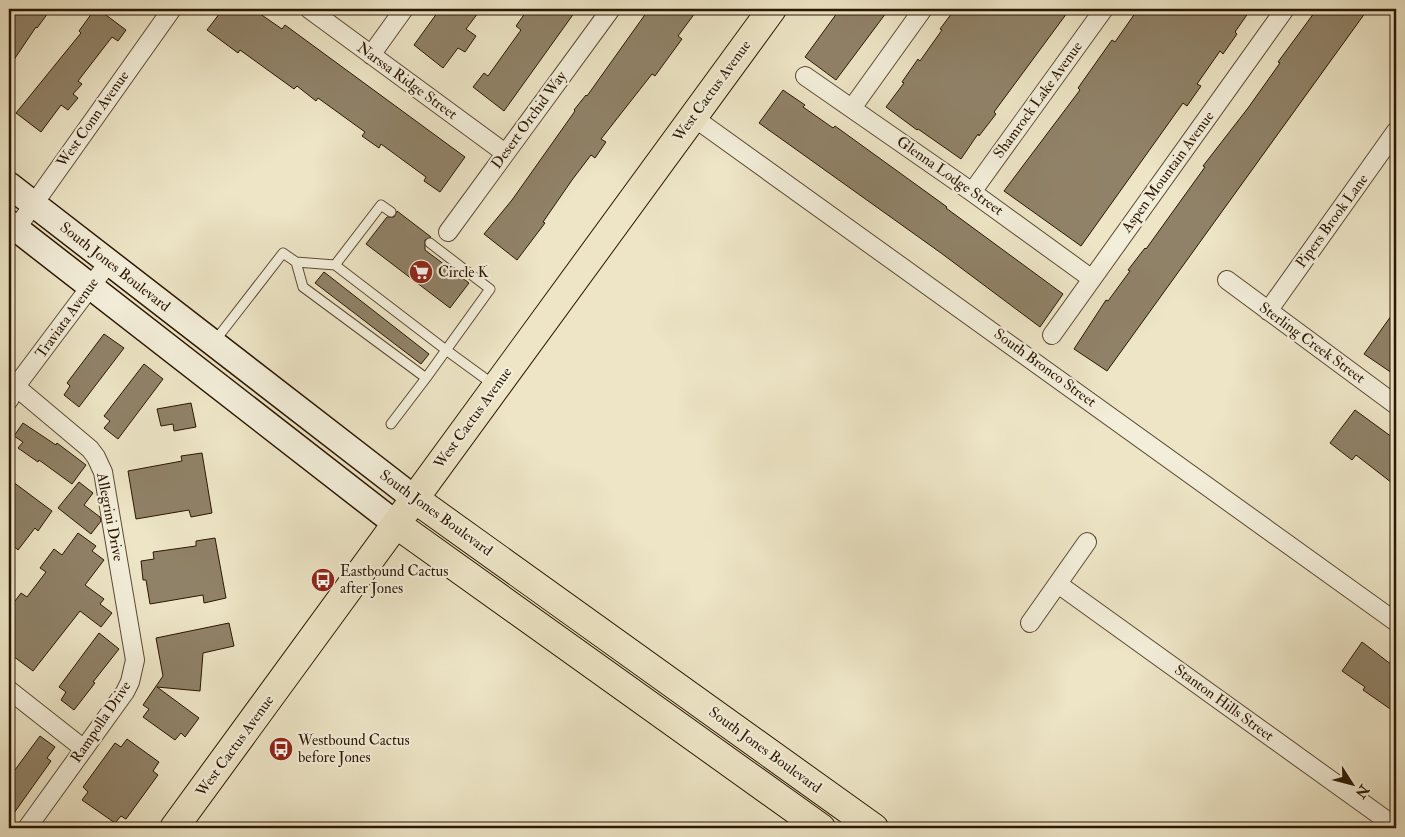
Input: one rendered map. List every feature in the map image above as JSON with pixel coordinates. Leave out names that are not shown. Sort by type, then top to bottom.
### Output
[{"type":"main road","name":"West Cactus Avenue","points":[[174,828],[772,9]]},
{"type":"main road","name":"South Jones Boulevard","points":[[9,185],[415,499],[874,828]]},
{"type":"main road","name":"South Jones Boulevard","points":[[12,226],[396,524],[821,828]]},
{"type":"street","name":"West Conn Avenue","points":[[12,226],[33,204],[172,9]]},
{"type":"street","name":"Narssa Ridge Street","points":[[309,9],[505,153]]},
{"type":"street","points":[[371,55],[404,9]]},
{"type":"street","name":"Desert Orchid Way","points":[[448,232],[611,9]]},
{"type":"street","points":[[852,108],[923,9]]},
{"type":"street","name":"Shamrock Lake Avenue","points":[[972,192],[1104,9]]},
{"type":"street","name":"Aspen Mountain Avenue","points":[[1052,335],[1285,9]]},
{"type":"street","name":"Glenna Lodge Street","points":[[806,76],[1092,279]]},
{"type":"street","name":"South Bronco Street","points":[[693,117],[1396,622]]},
{"type":"street","name":"Pipers Brook Lane","points":[[1268,311],[1396,131]]},
{"type":"street","name":"Traviata Avenue","points":[[11,389],[109,262]]},
{"type":"street","name":"Sterling Creek Street","points":[[1227,280],[1396,405]]},
{"type":"street","name":"Allegrini Drive","points":[[11,389],[96,457],[103,472],[121,574]]},
{"type":"street","points":[[1030,623],[1087,542]]},
{"type":"street","name":"Rampolla Drive","points":[[26,828],[125,692],[130,682],[135,660],[121,574]]},
{"type":"street","name":"Stanton Hills Street","points":[[1058,584],[1390,821]]},
{"type":"street","points":[[9,690],[84,748]]},
{"type":"lane","points":[[335,265],[381,205],[391,212]]},
{"type":"lane","points":[[391,424],[490,289],[430,243]]},
{"type":"lane","points":[[213,343],[283,253],[296,262],[335,265],[496,386]]},
{"type":"lane","points":[[296,262],[303,287],[426,378]]},
{"type":"building","points":[[13,9],[51,9],[36,27],[9,67],[9,15]]},
{"type":"building","points":[[95,9],[98,9],[126,30],[118,41],[112,37],[78,81],[82,84],[73,94],[78,98],[68,110],[61,105],[41,132],[16,113],[81,33],[79,31]]},
{"type":"building","points":[[223,9],[253,9],[282,29],[285,25],[465,157],[440,192],[424,181],[426,177],[381,144],[379,148],[362,136],[365,132],[318,98],[316,101],[297,86],[294,89],[240,50],[238,53],[207,30]]},
{"type":"building","points":[[440,9],[481,9],[466,29],[476,36],[465,52],[458,48],[443,68],[414,45]]},
{"type":"building","points":[[528,9],[577,9],[504,111],[473,87],[484,73],[488,76],[521,30],[516,26]]},
{"type":"building","points":[[649,9],[698,9],[678,36],[682,39],[655,76],[652,74],[601,139],[606,142],[595,158],[591,155],[543,222],[545,223],[517,260],[484,234],[512,200],[574,110],[587,96]]},
{"type":"building","points":[[840,9],[889,9],[836,80],[805,57]]},
{"type":"building","points":[[955,9],[1070,9],[994,112],[996,114],[979,136],[978,134],[961,159],[886,107]]},
{"type":"building","points":[[1138,9],[1251,9],[1223,54],[1220,51],[1197,84],[1201,86],[1187,106],[1183,103],[1081,246],[1004,191],[1080,90],[1078,88],[1112,40],[1115,42]]},
{"type":"building","points":[[1317,9],[1368,9],[1107,371],[1074,349],[1106,300],[1108,301],[1130,271],[1128,270],[1146,249],[1205,167],[1203,166],[1248,108],[1280,63],[1278,62]]},
{"type":"building","points":[[783,90],[805,105],[803,107],[833,128],[835,126],[947,207],[1063,294],[1040,327],[941,253],[759,123]]},
{"type":"building","points":[[397,211],[431,237],[425,240],[425,250],[469,283],[450,308],[366,244],[387,217],[394,217]]},
{"type":"building","points":[[324,272],[429,354],[421,364],[315,283]]},
{"type":"building","points":[[1396,309],[1396,366],[1392,373],[1364,354]]},
{"type":"building","points":[[104,334],[124,348],[79,407],[64,395],[70,386],[67,383]]},
{"type":"building","points":[[144,364],[163,379],[118,439],[104,428],[110,421],[104,416]]},
{"type":"building","points":[[191,403],[196,427],[174,431],[173,424],[161,426],[157,409]]},
{"type":"building","points":[[1355,410],[1396,440],[1396,486],[1356,455],[1352,460],[1330,443]]},
{"type":"building","points":[[23,423],[56,445],[57,443],[86,465],[72,484],[39,460],[38,462],[18,448],[23,442],[14,436]]},
{"type":"building","points":[[202,453],[212,513],[191,517],[189,510],[136,519],[128,471],[182,461],[181,456]]},
{"type":"building","points":[[9,479],[52,511],[38,531],[35,528],[18,550],[9,542]]},
{"type":"building","points":[[79,482],[93,493],[84,505],[100,517],[101,521],[91,534],[58,508]]},
{"type":"building","points":[[78,533],[96,546],[92,551],[104,560],[85,585],[104,599],[100,604],[112,613],[101,627],[80,611],[33,671],[9,653],[9,609],[21,593],[27,597],[46,572],[40,568],[54,549],[62,555]]},
{"type":"building","points":[[215,538],[226,598],[204,603],[203,595],[150,604],[146,580],[143,580],[141,561],[154,559],[153,552],[196,546],[196,541]]},
{"type":"building","points":[[229,623],[234,646],[203,653],[200,691],[157,687],[199,718],[185,737],[181,733],[175,740],[143,717],[149,709],[143,705],[163,676],[156,638]]},
{"type":"building","points":[[99,633],[119,649],[74,710],[61,700],[66,692],[59,687]]},
{"type":"building","points":[[1362,642],[1396,668],[1396,713],[1363,690],[1365,687],[1342,671]]},
{"type":"building","points":[[40,736],[55,747],[47,758],[51,761],[9,820],[9,778]]},
{"type":"building","points":[[127,739],[159,762],[153,771],[158,775],[126,819],[121,816],[115,823],[82,800],[88,792],[83,787],[115,743],[121,747]]},
{"type":"place","name":"Circle K","points":[[421,272]]},
{"type":"place","name":"Eastbound Cactus after Jones","points":[[323,580]]},
{"type":"place","name":"Westbound Cactus before Jones","points":[[281,749]]}]
